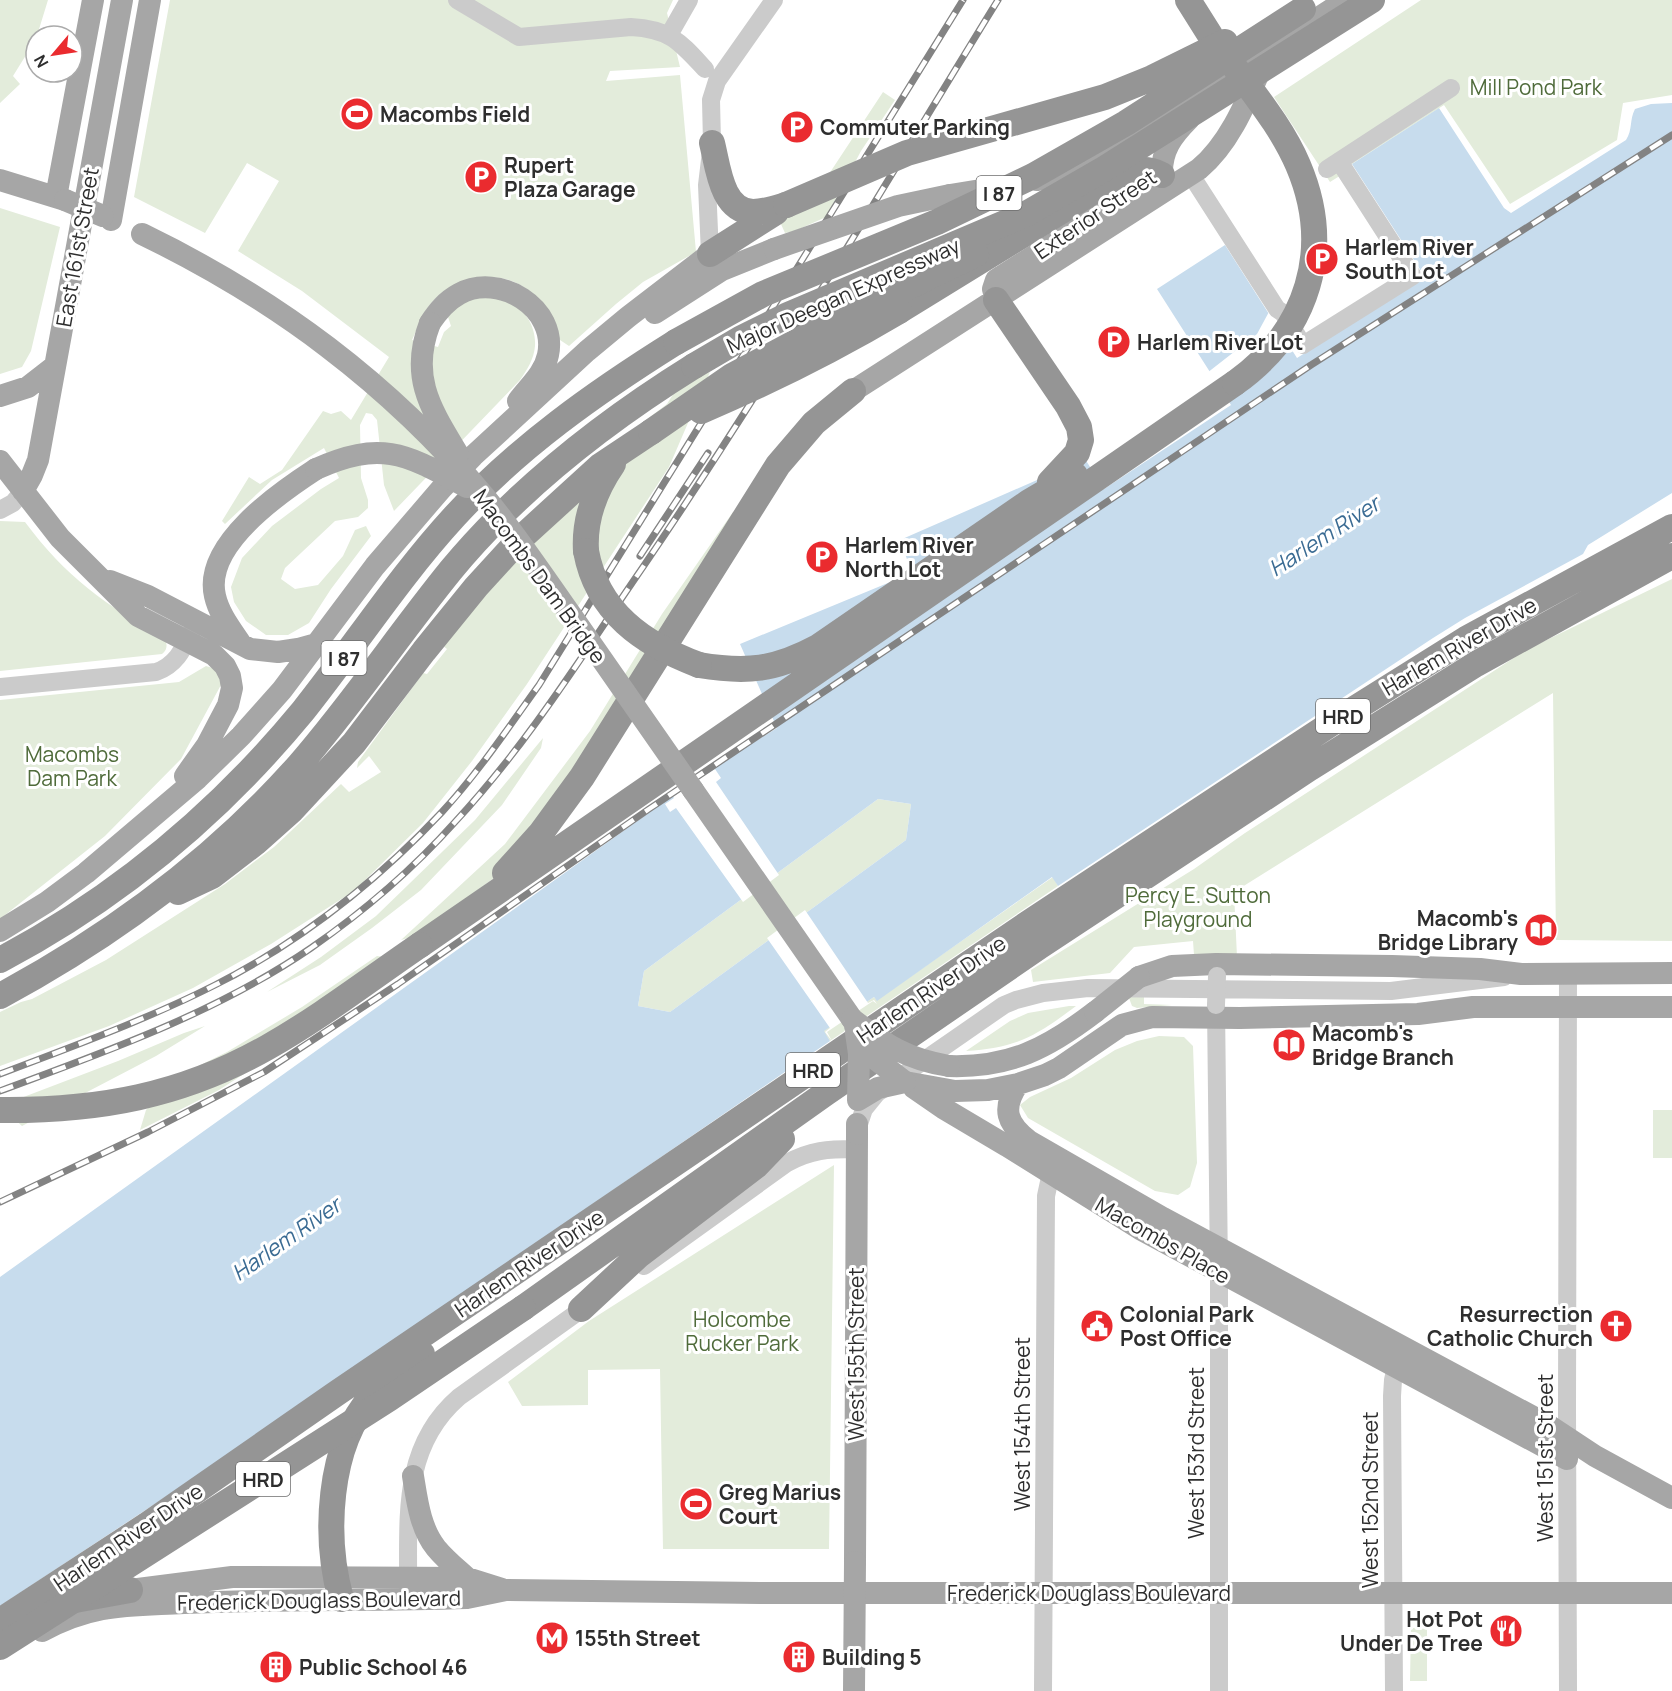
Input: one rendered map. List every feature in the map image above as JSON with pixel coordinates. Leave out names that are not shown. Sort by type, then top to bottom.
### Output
[{"type":"highway","points":[[623,450],[596,493],[587,521],[586,551],[595,582],[613,610],[650,643],[699,665],[741,670],[759,668],[782,663],[824,643],[1029,502],[1071,478],[1235,366],[1270,333],[1288,298],[1296,276],[1300,249],[1300,221],[1295,195],[1286,171],[1188,0]]},
{"type":"highway","name":"Major Deegan Expressway","points":[[0,996],[71,956],[140,910],[215,849],[299,765],[452,569],[504,513],[545,474],[608,424],[694,366],[740,339],[796,311],[1026,214],[1114,163],[1372,0]]},
{"type":"highway","points":[[710,254],[757,217],[906,153],[1105,98],[1310,4]]},
{"type":"highway","name":"Major Deegan Expressway","points":[[0,960],[85,910],[137,872],[192,827],[251,770],[285,732],[418,560],[467,504],[538,439],[624,375],[676,342],[763,294],[937,222],[1033,176],[1126,123],[1310,4]]},
{"type":"highway","points":[[0,1110],[81,1108],[129,1100],[175,1088],[225,1069],[288,1036],[1261,363],[1280,343],[1297,313],[1310,276],[1314,248],[1310,204],[1298,165],[1285,139],[1262,104],[1210,35]]},
{"type":"highway","points":[[712,143],[726,193],[739,208],[757,217]]},
{"type":"highway","points":[[651,432],[744,393],[846,341],[899,311],[1115,178],[1130,172],[1148,169],[1175,179]]},
{"type":"highway","points":[[140,910],[212,876],[273,827],[337,763],[476,587],[519,540],[600,466],[732,376],[814,332],[992,246],[1026,214]]},
{"type":"highway","points":[[996,300],[1068,406],[1081,434],[1080,447],[1073,459],[1029,502]]},
{"type":"highway","points":[[459,917],[519,859],[556,815],[778,465],[814,423],[853,392]]},
{"type":"highway","name":"Harlem River Drive","points":[[7,1617],[147,1525],[1027,924],[1418,668],[1509,615],[1672,527]]},
{"type":"highway","name":"Harlem River Drive","points":[[0,1647],[390,1398],[523,1308],[826,1093],[1040,946],[1437,687],[1672,556]]},
{"type":"highway","points":[[581,1309],[638,1256],[756,1166],[826,1093]]},
{"type":"highway","points":[[338,1588],[332,1542],[335,1491],[343,1450],[353,1426],[370,1398],[391,1378],[419,1358],[479,1297]]},
{"type":"highway","points":[[7,1617],[96,1595],[131,1598]]},
{"type":"main road","name":"East 161st Street","points":[[61,199],[93,0]]},
{"type":"main road","name":"East 161st Street","points":[[23,491],[38,460],[122,0]]},
{"type":"main road","name":"East 161st Street","points":[[107,218],[150,0]]},
{"type":"main road","name":"Exterior Street","points":[[1175,179],[1163,156],[1173,137],[1245,65],[1346,0]]},
{"type":"main road","name":"Exterior Street","points":[[996,300],[993,289],[996,280],[1002,276],[1215,156],[1228,136],[1270,48]]},
{"type":"main road","points":[[555,382],[693,287],[734,265],[898,206],[1028,182],[1072,170],[1107,152],[1245,65]]},
{"type":"main road","name":"Macombs Dam Bridge","points":[[0,180],[61,199],[107,218],[215,271],[275,308],[318,339],[398,406],[484,496],[519,540],[852,1019]]},
{"type":"main road","points":[[0,931],[33,911],[86,873],[198,778],[241,736],[282,690],[353,594],[415,517],[493,437],[587,351],[710,254]]},
{"type":"main road","points":[[484,496],[438,421],[426,395],[421,354],[430,323],[442,306],[460,293],[486,287],[504,289],[531,305],[542,319],[549,347],[545,364],[493,437]]},
{"type":"main road","points":[[853,392],[996,300]]},
{"type":"main road","points":[[0,396],[28,387],[55,366]]},
{"type":"main road","points":[[242,646],[225,621],[214,596],[216,567],[230,541],[253,518],[289,487],[316,470],[352,456],[393,453],[414,459],[484,496]]},
{"type":"main road","points":[[0,461],[72,550],[138,616],[259,651],[298,650],[316,644]]},
{"type":"main road","points":[[160,809],[207,745],[232,693],[230,676],[222,661],[192,632]]},
{"type":"main road","points":[[869,1063],[950,1066],[998,1063],[1027,1055],[1057,1040],[1139,977],[1172,966],[1216,970],[1392,966],[1480,969],[1521,974],[1672,973]]},
{"type":"main road","points":[[858,1100],[878,1088],[914,1086],[971,1091],[1018,1084],[1059,1068],[1112,1030],[1130,1021],[1163,1016],[1216,1011],[1418,1014],[1473,1007],[1672,1007]]},
{"type":"main road","points":[[852,1019],[878,1039],[904,1054],[931,1063],[950,1066]]},
{"type":"main road","name":"Macombs Place","points":[[852,1019],[866,1047],[869,1063],[914,1086],[943,1108],[1219,1248],[1398,1357]]},
{"type":"main road","name":"West 155th Street","points":[[853,1691],[858,1100],[869,1063]]},
{"type":"main road","name":"Macombs Place","points":[[1018,1084],[1009,1100],[1010,1121],[1022,1136],[1054,1166],[1140,1229],[1219,1272],[1548,1425],[1567,1448],[1594,1456],[1672,1498]]},
{"type":"main road","points":[[413,1476],[420,1513],[431,1541],[442,1556],[467,1578]]},
{"type":"main road","points":[[279,1576],[279,1599]]},
{"type":"main road","name":"Frederick Douglass Boulevard","points":[[131,1598],[201,1591],[279,1576],[338,1588]]},
{"type":"main road","name":"Frederick Douglass Boulevard","points":[[201,1591],[279,1599],[338,1588],[408,1588],[467,1578],[506,1590]]},
{"type":"main road","name":"Frederick Douglass Boulevard","points":[[408,1588],[467,1598],[506,1590],[853,1593],[1672,1593]]},
{"type":"main road","name":"Harlem River Drive","points":[[0,1657],[37,1634],[71,1617],[131,1598]]},
{"type":"street","points":[[457,0],[519,37],[631,27],[649,28],[669,35],[711,75]]},
{"type":"street","points":[[669,35],[689,0]]},
{"type":"street","points":[[710,254],[707,184],[712,143],[711,75],[774,0]]},
{"type":"street","points":[[1175,179],[1283,314],[1303,345],[1413,276],[1333,165],[1450,88]]},
{"type":"street","points":[[0,510],[13,503],[23,491]]},
{"type":"street","points":[[0,687],[156,672],[171,665],[192,632]]},
{"type":"street","points":[[1391,991],[1392,966]]},
{"type":"street","name":"West 153rd Street","points":[[1216,970],[1219,1248],[1219,1691]]},
{"type":"street","points":[[853,1691],[855,1134],[860,1117],[874,1095],[993,1012],[1026,997],[1058,990],[1088,988],[1391,991],[1521,974]]},
{"type":"street","name":"West 151st Street","points":[[1568,974],[1568,1691]]},
{"type":"street","points":[[1391,991],[1418,1001],[1473,1007]]},
{"type":"street","points":[[408,1588],[409,1504],[413,1476],[430,1429],[452,1403],[787,1163],[809,1152],[855,1149]]},
{"type":"street","name":"West 154th Street","points":[[1043,1691],[1046,1196],[1054,1166]]},
{"type":"street","name":"West 152nd Street","points":[[1394,1691],[1392,1396],[1398,1357]]},
{"type":"green space","points":[[0,0],[48,0],[41,24],[24,24],[24,58],[13,76],[20,84],[0,103]]},
{"type":"green space","name":"Rupert Plaza Garage","points":[[170,0],[673,0],[667,13],[680,67],[610,71],[606,81],[680,75],[696,252],[643,282],[569,346],[557,338],[539,301],[517,283],[503,278],[488,277],[459,283],[435,299],[424,313],[412,340],[438,347],[444,332],[451,326],[447,314],[471,299],[491,296],[511,302],[526,316],[534,335],[535,346],[532,360],[520,380],[394,511],[384,485],[377,420],[372,414],[366,413],[360,425],[361,478],[368,500],[368,508],[358,517],[335,521],[285,568],[281,579],[295,589],[318,585],[343,556],[355,530],[366,526],[371,536],[331,589],[309,623],[288,635],[266,635],[246,621],[234,602],[231,587],[242,558],[272,526],[339,478],[324,448],[272,480],[225,524],[222,521],[249,477],[260,484],[282,470],[323,411],[331,414],[341,411],[351,420],[389,357],[302,291],[238,251],[279,181],[247,163],[205,233],[134,197]]},
{"type":"green space","name":"Mill Pond Park","points":[[1421,0],[1672,0],[1672,95],[1623,103],[1617,140],[1510,204],[1444,105],[1352,164],[1346,172],[1330,182],[1274,97]]},
{"type":"green space","points":[[883,92],[895,100],[861,151],[826,217],[785,233],[771,202],[829,174]]},
{"type":"green space","points":[[0,208],[60,227],[31,351],[22,367],[0,374]]},
{"type":"green space","points":[[710,372],[669,467],[527,684],[472,761],[423,823],[354,891],[271,944],[193,988],[109,1026],[0,1066],[0,1012],[32,999],[106,960],[225,884],[274,847],[341,784],[349,792],[381,772],[369,756],[357,768],[358,762],[423,673],[427,674],[447,649],[424,631],[616,443],[667,404],[677,388]]},
{"type":"green space","points":[[733,512],[736,514],[597,737],[494,878],[415,936],[401,940],[505,844],[590,731],[662,614]]},
{"type":"green space","points":[[0,521],[25,522],[71,574],[124,614],[165,638],[164,652],[0,671]]},
{"type":"green space","name":"Percy E. Sutton Playground","points":[[1672,579],[1672,941],[1556,940],[1553,693],[1234,892],[1237,957],[1194,955],[1193,941],[1134,947],[1110,973],[1033,982],[1031,970],[1194,869],[1245,833],[1526,650]]},
{"type":"green space","name":"Macombs Dam Park","points":[[206,666],[216,669],[222,683],[181,759],[105,836],[0,919],[0,700],[179,682]]},
{"type":"green space","points":[[543,738],[541,748],[502,805],[421,890],[320,965],[267,992],[321,957],[376,916],[475,820]]},
{"type":"green space","points":[[878,799],[911,804],[906,840],[670,1012],[638,1006],[644,971]]},
{"type":"green space","points":[[1053,877],[1058,886],[830,1041],[823,1031],[874,997],[877,1000]]},
{"type":"green space","points":[[377,956],[391,958],[306,1034],[219,1090],[140,1130],[146,1110],[180,1075],[227,1052],[302,1007]]},
{"type":"green space","points":[[1144,987],[1144,1004],[1172,1005],[1137,1008],[1132,1006],[1129,998]]},
{"type":"green space","points":[[1076,1006],[1025,1039],[999,1047],[966,1051],[1010,1021],[1028,1013]]},
{"type":"green space","points":[[205,1026],[156,1056],[22,1126],[0,1106],[184,1033]]},
{"type":"green space","points":[[1159,1036],[1184,1037],[1193,1046],[1197,1163],[1190,1187],[1178,1195],[1155,1191],[1028,1118],[1020,1105],[1030,1097],[1071,1078],[1115,1050],[1137,1041]]},
{"type":"green space","points":[[1653,1110],[1672,1110],[1672,1158],[1653,1158]]},
{"type":"green space","name":"Holcombe Rucker Park","points":[[834,1165],[829,1549],[663,1549],[660,1369],[588,1370],[588,1405],[522,1406],[508,1382],[589,1321]]},
{"type":"green space","points":[[1411,1628],[1427,1628],[1427,1681],[1410,1681]]},
{"type":"water","name":"Harlem River","points":[[1672,103],[1672,493],[1588,545],[1583,554],[1465,618],[1433,638],[1058,886],[1052,877],[877,1001],[874,997],[824,1031],[830,1041],[185,1484],[0,1606],[0,1277],[661,804],[717,765],[777,728],[740,644],[912,573],[900,540],[1085,459],[1104,489],[1231,405],[1157,289],[1225,245],[1297,358],[1425,277],[1352,164],[1439,108],[1504,208],[1511,213],[1626,140],[1635,109],[1651,104]],"holes":[[[878,799],[911,804],[906,840],[670,1012],[638,1006],[644,971]]]},
{"type":"pier","points":[[1270,310],[1291,343],[1275,365],[1260,379],[1226,402],[1207,373],[1257,334]]},
{"type":"pier","points":[[715,769],[721,778],[716,782],[779,875],[743,902],[676,808],[670,812],[665,804],[674,798],[671,794],[705,770],[707,774]]},
{"type":"pier","points":[[805,910],[868,1003],[874,1000],[877,1004],[873,1001],[827,1032],[832,1041],[825,1032],[830,1028],[767,938]]},
{"type":"railway","points":[[0,1074],[163,1010],[215,985],[277,950],[364,886],[442,812],[480,766],[539,685],[963,0]]},
{"type":"railway","points":[[0,1091],[160,1029],[275,971],[350,920],[405,873],[455,822],[504,765],[548,706],[680,512],[819,294],[998,0]]},
{"type":"railway","points":[[0,1202],[148,1132],[264,1072],[398,984],[649,809],[1311,365],[1672,135]]},
{"type":"railway","points":[[640,556],[708,453]]},
{"type":"place","name":"Macombs Field","points":[[357,114]]},
{"type":"place","name":"Commuter Parking","points":[[797,127]]},
{"type":"place","name":"Rupert Plaza Garage","points":[[481,177]]},
{"type":"place","name":"Harlem River South Lot","points":[[1322,259]]},
{"type":"place","name":"Harlem River Lot","points":[[1114,342]]},
{"type":"place","name":"Harlem River North Lot","points":[[822,557]]},
{"type":"place","name":"Macomb's Bridge Library","points":[[1541,930]]},
{"type":"place","name":"Macomb's Bridge Branch","points":[[1289,1045]]},
{"type":"place","name":"Colonial Park Post Office","points":[[1097,1326]]},
{"type":"place","name":"Resurrection Catholic Church","points":[[1616,1326]]},
{"type":"place","name":"Greg Marius Court","points":[[696,1504]]},
{"type":"place","name":"Hot Pot Under De Tree","points":[[1506,1631]]},
{"type":"place","name":"155th Street","points":[[552,1638]]},
{"type":"place","name":"Building 5","points":[[799,1657]]},
{"type":"place","name":"Public School 46","points":[[276,1667]]}]
